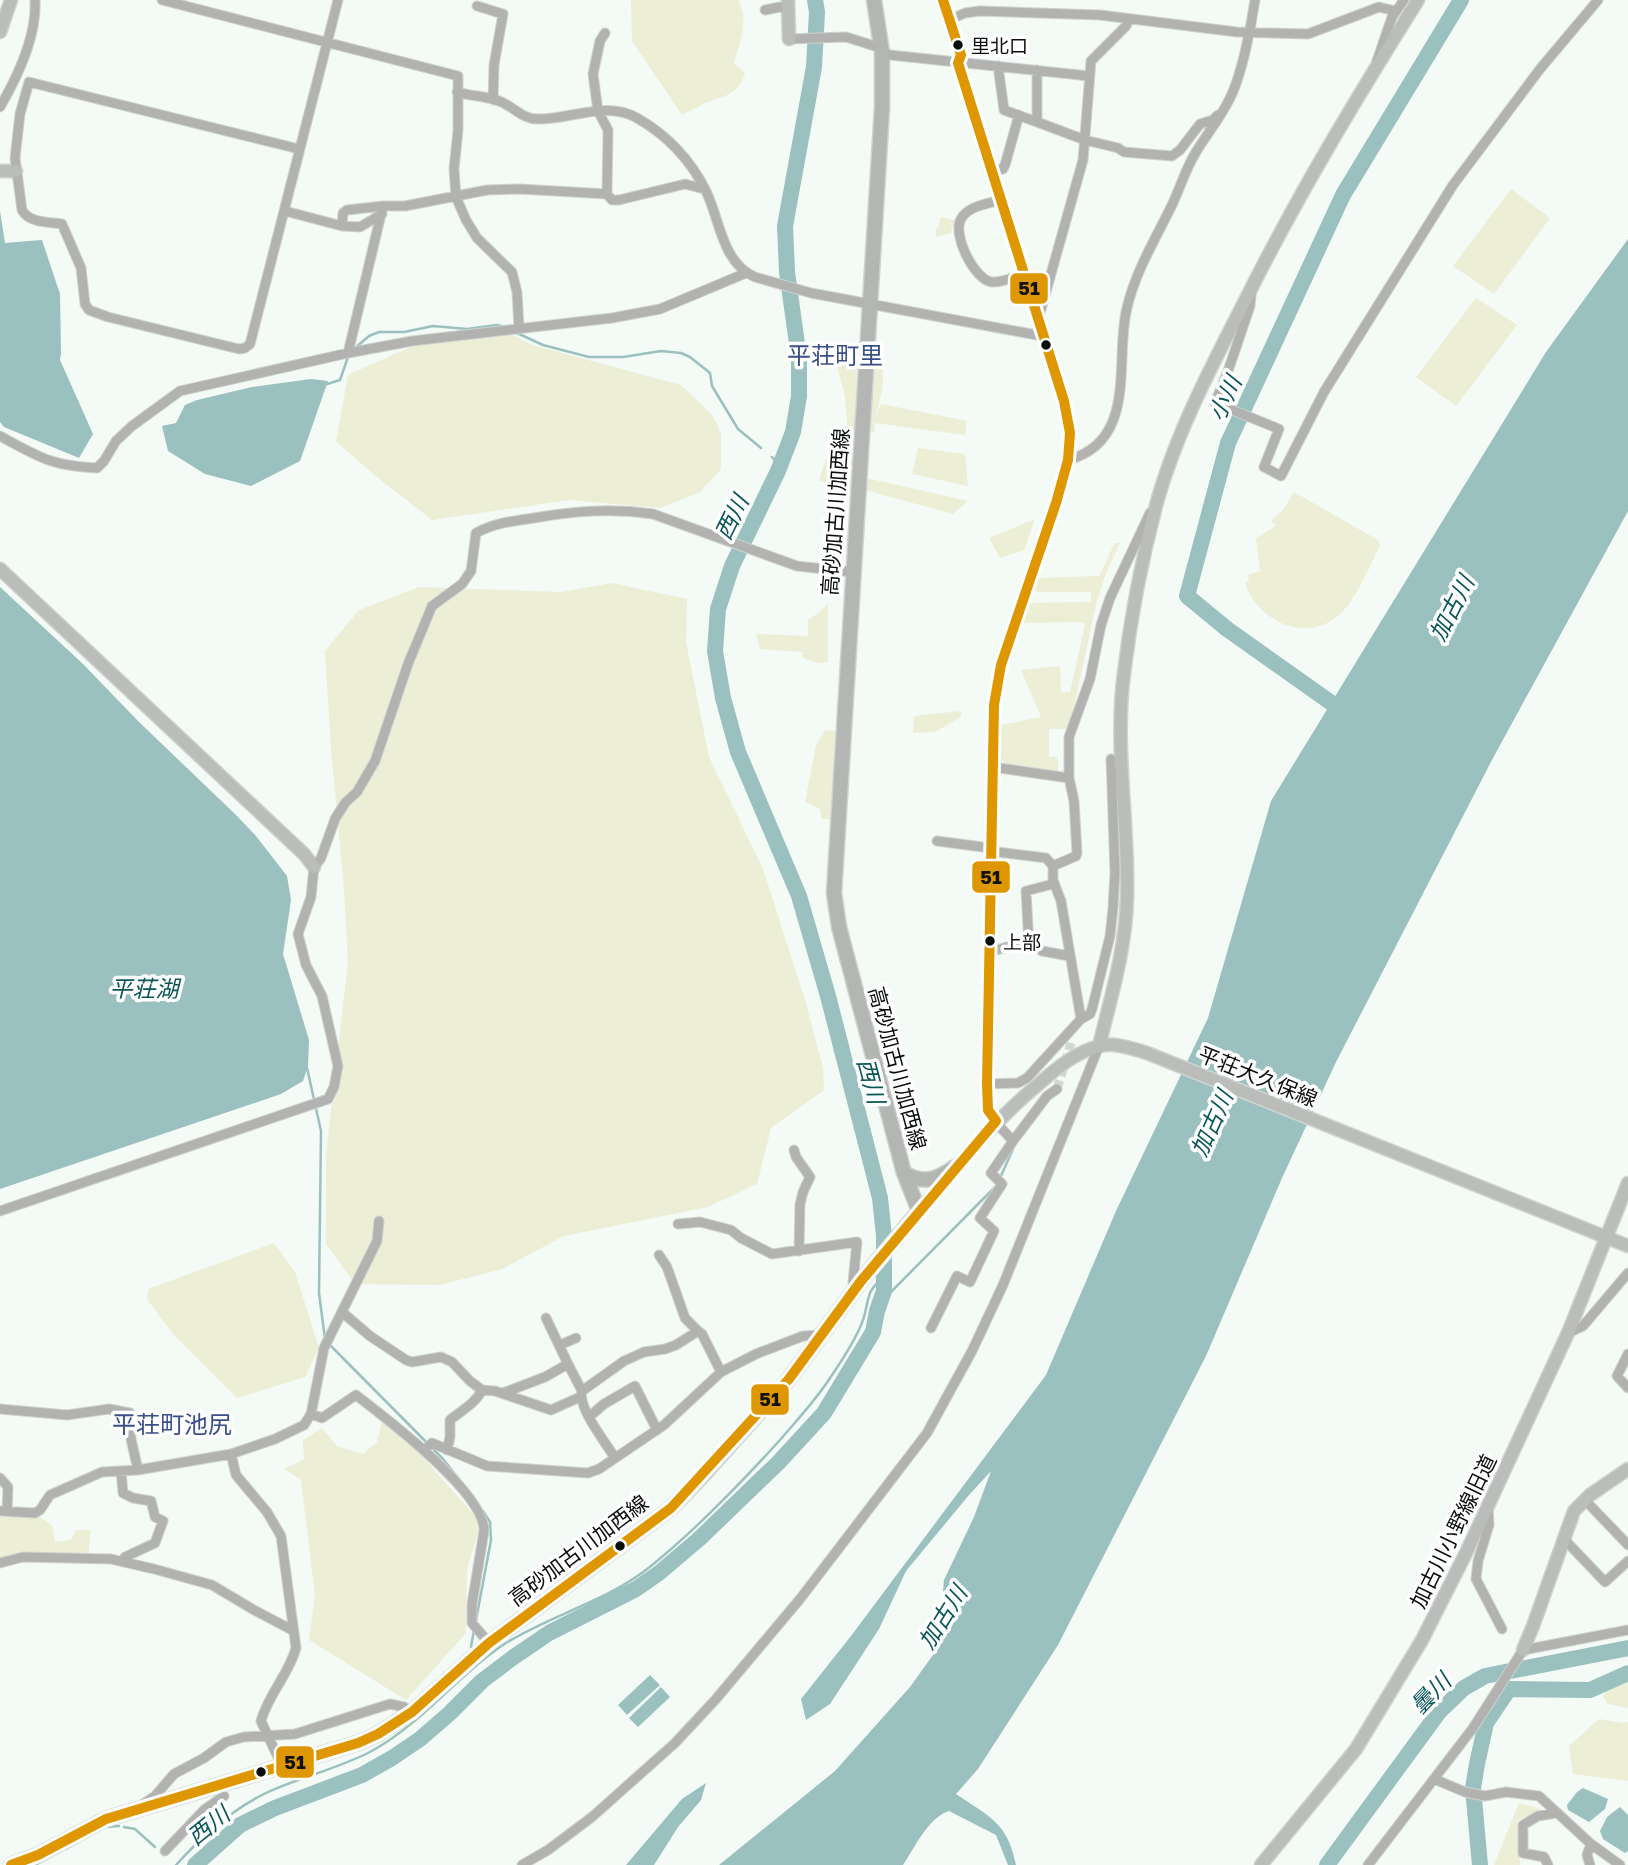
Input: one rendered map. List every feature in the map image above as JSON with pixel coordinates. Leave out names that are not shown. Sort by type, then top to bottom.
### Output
[{"type":"main road","name":"高砂加古川加西線","points":[[11,1865],[38,1855],[106,1819],[358,1743],[378,1734],[412,1712],[489,1643],[671,1508],[781,1388],[860,1283],[919,1211],[905,1173],[839,927],[834,893],[882,108],[881,50],[874,0]]},
{"type":"main road","points":[[905,1173],[912,1178],[928,1181],[956,1167]]},
{"type":"street","points":[[0,32],[11,0]]},
{"type":"street","points":[[0,107],[33,31],[35,0]]},
{"type":"street","points":[[162,0],[458,76],[458,130],[454,169],[456,197],[477,238],[512,272],[517,292],[519,328]]},
{"type":"street","points":[[299,149],[29,82],[20,114],[15,158],[25,215],[31,219],[62,224],[80,268],[85,304],[89,310],[239,349],[250,344],[338,0]]},
{"type":"street","points":[[943,0],[961,55],[958,63],[1064,401],[1070,433],[1068,460],[1056,503],[1001,665],[994,705],[988,1110],[1013,1141]]},
{"type":"street","points":[[1068,460],[1084,456],[1095,446],[1115,417],[1120,392],[1126,310],[1134,286],[1194,154],[1231,96],[1249,33],[1255,0]]},
{"type":"street","points":[[1376,66],[1395,10],[1404,0]]},
{"type":"street","points":[[1053,866],[1076,856],[1077,853],[1074,802],[1069,778],[1069,737],[1090,679],[1101,625],[1110,598],[1158,500],[1204,383],[1252,287],[1292,210],[1418,0]]},
{"type":"street","points":[[1252,287],[1250,306],[1215,403],[1279,429],[1264,467],[1281,476],[1324,392],[1453,185],[1540,69],[1598,0]]},
{"type":"street","points":[[765,10],[783,4],[792,38],[857,38],[890,55],[1089,76]]},
{"type":"street","points":[[477,6],[503,14],[494,65],[494,100]]},
{"type":"street","points":[[949,20],[965,13],[980,12],[1100,15],[1249,33],[1308,34],[1378,7],[1395,10]]},
{"type":"street","points":[[1038,320],[1079,173],[1085,140],[1091,61],[1126,26],[1129,19]]},
{"type":"street","points":[[604,33],[593,75],[598,111],[608,130],[607,194],[612,200],[619,200],[685,184],[704,189]]},
{"type":"street","points":[[998,66],[1004,110],[1124,152],[1168,157],[1180,150],[1200,124],[1213,120],[1222,112]]},
{"type":"street","points":[[1037,70],[1037,122]]},
{"type":"street","points":[[457,92],[499,101],[526,117],[538,119],[598,111],[627,113],[656,131],[682,154],[704,189],[727,250],[746,273],[811,293],[1042,336]]},
{"type":"street","points":[[992,171],[1003,169],[1005,165],[1019,115]]},
{"type":"street","points":[[0,171],[16,171]]},
{"type":"street","points":[[342,226],[346,210],[383,210],[487,190],[607,194]]},
{"type":"street","points":[[1000,200],[965,213],[960,220],[960,238],[967,257],[986,280],[1003,281],[1024,274]]},
{"type":"street","points":[[285,211],[342,226],[360,227],[383,210]]},
{"type":"street","points":[[348,353],[383,210]]},
{"type":"street","points":[[0,436],[50,462],[68,467],[97,468],[116,441],[132,426],[180,391],[412,341],[612,318],[660,309],[746,273]]},
{"type":"street","points":[[522,1865],[548,1850],[592,1816],[675,1743],[716,1699],[800,1599],[927,1433],[972,1351],[1003,1285],[1103,1046],[1121,956],[1127,897],[1120,745],[1123,676],[1135,593],[1158,500]]},
{"type":"street","points":[[0,1211],[328,1099],[334,1087],[338,1066],[322,996],[306,965],[299,934],[311,897],[314,867],[321,858],[335,819],[345,803],[357,792],[375,761],[408,664],[432,606],[463,584],[471,571],[476,533],[501,523],[585,510],[610,509],[653,514],[797,566],[852,572]]},
{"type":"street","points":[[0,569],[304,854],[314,867]]},
{"type":"street","points":[[987,1084],[1017,1083],[1027,1079],[1092,1009],[1110,936],[1115,872],[1111,759]]},
{"type":"street","points":[[993,767],[1069,778]]},
{"type":"street","points":[[937,841],[1046,858],[1053,866],[1053,884],[1062,901],[1078,1022],[1071,1043]]},
{"type":"street","points":[[1029,945],[1026,891],[1053,884]]},
{"type":"street","points":[[989,952],[1014,945],[1029,945],[1042,951],[1069,956]]},
{"type":"street","points":[[919,1211],[996,1121],[1061,1065],[1103,1046]]},
{"type":"street","name":"平荘大久保線","points":[[1103,1046],[1147,1053],[1628,1247]]},
{"type":"street","points":[[931,1328],[957,1276],[970,1282],[995,1231],[980,1218],[1003,1184],[992,1173],[1047,1096],[1057,1089]]},
{"type":"street","points":[[794,1150],[810,1177],[800,1204],[799,1251]]},
{"type":"street","name":"加古川小野線旧道","points":[[1261,1865],[1356,1749],[1422,1640],[1568,1333],[1601,1236],[1628,1183]]},
{"type":"street","points":[[0,1478],[8,1487],[3,1511],[35,1513],[50,1495],[102,1472],[138,1470],[231,1454],[304,1424],[311,1414],[324,1348],[377,1241],[379,1222]]},
{"type":"street","points":[[678,1224],[700,1222],[731,1230],[772,1254],[857,1242],[853,1282],[860,1283]]},
{"type":"street","points":[[659,1255],[667,1267],[685,1318],[705,1339],[722,1373]]},
{"type":"street","points":[[1568,1333],[1583,1326],[1628,1273]]},
{"type":"street","points":[[342,1312],[370,1336],[406,1360],[412,1362],[441,1357],[452,1362],[482,1390],[551,1410],[581,1394],[624,1361],[644,1352],[676,1345],[698,1331]]},
{"type":"street","points":[[546,1318],[589,1417],[615,1458]]},
{"type":"street","points":[[424,1450],[432,1443],[487,1466],[588,1474],[656,1430],[722,1373],[779,1345],[807,1335],[820,1335]]},
{"type":"street","points":[[560,1345],[576,1338]]},
{"type":"street","points":[[1624,1381],[1628,1354]]},
{"type":"street","points":[[503,1394],[545,1377],[568,1364]]},
{"type":"street","points":[[589,1417],[635,1387],[656,1430]]},
{"type":"street","points":[[447,1450],[450,1420],[468,1407],[482,1390]]},
{"type":"street","points":[[311,1414],[322,1418],[356,1395],[424,1450],[468,1497],[484,1523],[472,1623],[489,1643]]},
{"type":"street","points":[[0,1409],[67,1415],[110,1409],[130,1413],[131,1438],[138,1470]]},
{"type":"street","points":[[231,1454],[236,1475],[267,1512],[281,1536],[292,1630],[296,1639],[293,1658],[261,1721],[282,1766]]},
{"type":"street","points":[[1368,1865],[1502,1686],[1533,1626],[1570,1518],[1584,1499],[1628,1469]]},
{"type":"street","points":[[121,1471],[123,1493],[151,1501],[155,1517],[163,1521],[155,1543],[125,1557],[123,1562]]},
{"type":"street","points":[[1584,1499],[1628,1545]]},
{"type":"street","points":[[1488,1505],[1489,1525],[1478,1561],[1476,1579],[1502,1629]]},
{"type":"street","points":[[1563,1538],[1605,1582],[1628,1561]]},
{"type":"street","points":[[0,1563],[23,1557],[111,1559],[212,1585],[292,1630]]},
{"type":"street","points":[[1521,1652],[1628,1630]]},
{"type":"street","points":[[133,1811],[155,1796],[174,1774],[226,1742],[267,1735],[295,1734],[390,1704],[412,1712]]},
{"type":"street","points":[[1434,1779],[1485,1796],[1506,1793],[1539,1796],[1591,1844],[1620,1865]]},
{"type":"street","points":[[188,1794],[204,1810]]},
{"type":"street","points":[[165,1851],[204,1810],[223,1796]]},
{"type":"street","points":[[1548,1865],[1544,1857],[1523,1853],[1523,1825],[1538,1816],[1556,1813]]},
{"type":"street","points":[[1590,1865],[1587,1855],[1591,1844]]},
{"type":"green space","points":[[631,0],[738,0],[743,23],[734,63],[745,73],[737,88],[682,115],[632,41]]},
{"type":"green space","points":[[1511,189],[1550,218],[1494,294],[1453,266]]},
{"type":"green space","points":[[941,217],[957,221],[951,233],[936,237],[936,228]]},
{"type":"green space","points":[[1476,298],[1517,325],[1456,406],[1416,377]]},
{"type":"green space","points":[[509,333],[532,345],[681,385],[710,413],[717,424],[721,435],[721,469],[700,492],[660,508],[569,500],[432,520],[336,441],[348,375],[424,341]]},
{"type":"green space","points":[[835,359],[857,362],[855,431],[848,432],[845,396]]},
{"type":"green space","points":[[872,361],[881,362],[883,377],[876,415],[881,404],[967,421],[965,435],[875,423],[874,432],[867,431]]},
{"type":"green space","points":[[918,448],[965,454],[968,486],[912,474]]},
{"type":"green space","points":[[828,453],[855,462],[853,491],[835,489],[819,480]]},
{"type":"green space","points":[[866,478],[968,501],[953,514],[865,490]]},
{"type":"green space","points":[[1294,492],[1378,540],[1380,545],[1348,605],[1330,621],[1316,627],[1301,628],[1273,618],[1261,609],[1245,582],[1249,581],[1248,575],[1260,571],[1256,538],[1276,526],[1271,521],[1283,510]]},
{"type":"green space","points":[[1035,519],[1024,550],[1000,558],[989,538]]},
{"type":"green space","points":[[1115,543],[1120,543],[1097,601],[1069,729],[1049,729],[1049,757],[1058,757],[1058,773],[1006,764],[997,757],[997,726],[1041,717],[1021,670],[1060,666],[1061,693],[1070,692],[1085,625],[1082,622],[1020,623],[1026,603],[1091,602],[1091,592],[1031,590],[1035,578],[1099,576]]},
{"type":"green space","points":[[612,583],[687,599],[686,642],[709,757],[763,869],[805,1000],[823,1068],[824,1090],[771,1128],[757,1184],[708,1207],[564,1236],[502,1269],[440,1285],[355,1284],[326,1244],[326,1155],[348,962],[325,651],[359,610],[419,587],[561,592]]},
{"type":"green space","points":[[828,603],[828,662],[817,663],[802,657],[803,652],[760,649],[756,634],[808,636],[808,620]]},
{"type":"green space","points":[[961,711],[961,717],[935,732],[913,733],[914,716]]},
{"type":"green space","points":[[825,730],[836,731],[832,819],[822,819],[820,809],[805,802],[816,746]]},
{"type":"green space","points":[[274,1243],[295,1272],[319,1348],[305,1377],[237,1398],[173,1334],[147,1299],[148,1289]]},
{"type":"green space","points":[[382,1422],[418,1452],[476,1517],[478,1532],[467,1570],[466,1633],[406,1700],[309,1640],[315,1595],[301,1480],[284,1469],[304,1459],[303,1440],[322,1428],[337,1446],[363,1454],[377,1442]]},
{"type":"green space","points":[[38,1516],[52,1525],[55,1542],[71,1540],[76,1530],[91,1530],[88,1557],[0,1559],[0,1517]]},
{"type":"green space","points":[[1628,1679],[1628,1708],[1608,1704],[1603,1696],[1607,1689]]},
{"type":"green space","points":[[1599,1719],[1628,1722],[1628,1781],[1573,1774],[1569,1746]]},
{"type":"green space","points":[[1519,1803],[1541,1809],[1518,1820],[1520,1865],[1494,1865]]},
{"type":"water","points":[[0,211],[5,243],[42,240],[60,294],[60,360],[93,434],[79,458],[4,427],[0,422]]},
{"type":"water","name":"加古川","points":[[1628,239],[1628,511],[1493,758],[1336,1062],[1282,1178],[1206,1356],[1058,1645],[978,1769],[956,1794],[1002,1829],[1016,1865],[1008,1865],[996,1835],[949,1811],[928,1826],[903,1865],[719,1865],[835,1771],[910,1687],[938,1648],[944,1580],[974,1517],[991,1471],[906,1571],[879,1629],[830,1704],[806,1720],[801,1699],[1046,1375],[1116,1211],[1208,1018],[1271,801],[1546,352]]},
{"type":"water","points":[[311,379],[328,381],[300,461],[251,486],[205,474],[168,451],[162,426],[176,423],[185,405],[252,387]]},
{"type":"water","name":"平荘湖","points":[[0,587],[83,664],[236,815],[287,876],[291,900],[283,954],[309,1040],[308,1066],[303,1081],[281,1094],[0,1189]]},
{"type":"water","points":[[650,1675],[660,1685],[627,1715],[618,1705]]},
{"type":"water","points":[[661,1687],[670,1697],[638,1727],[629,1718]]},
{"type":"water","points":[[706,1783],[701,1800],[678,1827],[654,1865],[626,1865],[682,1799]]},
{"type":"water","points":[[1583,1788],[1608,1799],[1605,1809],[1589,1822],[1568,1810],[1567,1805]]},
{"type":"water","points":[[1620,1807],[1628,1815],[1628,1851],[1625,1853],[1603,1839],[1600,1831],[1607,1817]]},
{"type":"waterway","name":"西川","points":[[195,1865],[240,1825],[275,1808],[362,1775],[392,1758],[420,1739],[482,1681],[511,1659],[549,1633],[636,1589],[659,1573],[699,1539],[778,1463],[824,1413],[873,1332],[884,1291],[884,1236],[880,1198],[828,996],[799,896],[738,752],[723,698],[715,651],[718,609],[732,566],[778,471],[793,432],[799,396],[799,358],[787,272],[785,226],[814,67],[817,12],[815,0]]},
{"type":"waterway","name":"小川","points":[[1347,714],[1227,629],[1187,596],[1228,443],[1343,195],[1461,0]]},
{"type":"waterway","points":[[355,348],[369,336],[379,332],[404,332],[433,326],[467,329],[497,325],[505,327]]},
{"type":"waterway","points":[[517,333],[543,345],[589,357],[623,357],[661,351],[690,357],[710,373],[712,386],[738,429],[761,448]]},
{"type":"waterway","points":[[327,384],[340,380],[348,357]]},
{"type":"waterway","points":[[772,457],[780,466]]},
{"type":"waterway","points":[[307,1068],[321,1131],[319,1293],[325,1339]]},
{"type":"waterway","points":[[1000,1178],[1013,1149]]},
{"type":"waterway","points":[[879,1304],[995,1187]]},
{"type":"waterway","points":[[176,1865],[207,1834],[241,1807],[279,1787],[345,1763],[389,1741],[506,1643],[617,1589],[651,1566],[734,1489],[813,1402],[850,1347],[863,1321],[870,1293],[883,1277]]},
{"type":"waterway","points":[[329,1344],[443,1459],[462,1483]]},
{"type":"waterway","points":[[476,1620],[491,1540],[490,1522],[483,1511]]},
{"type":"waterway","points":[[471,1647],[474,1630]]},
{"type":"waterway","name":"曇川","points":[[1327,1865],[1439,1712],[1464,1688],[1485,1676],[1628,1648]]},
{"type":"waterway","points":[[1480,1865],[1473,1788],[1486,1723],[1509,1689],[1590,1690],[1628,1673]]},
{"type":"waterway","points":[[105,1827],[119,1826]]},
{"type":"waterway","points":[[124,1827],[135,1829],[155,1847]]},
{"type":"waterway","points":[[66,1849],[74,1844]]},
{"type":"waterway","points":[[35,1865],[61,1851]]},
{"type":"tunnel","points":[[1057,1089],[1071,1043]]},
{"type":"transit line","name":"51","points":[[11,1865],[38,1855],[106,1819],[358,1743],[378,1734],[412,1712],[489,1643],[671,1508],[789,1379],[861,1281],[996,1121],[988,1110],[987,1083],[994,705],[1001,665],[1056,503],[1068,460],[1070,433],[1064,401],[958,63],[961,55],[943,0]]},
{"type":"place","name":"里北口","points":[[958,45]]},
{"type":"place","name":"上部","points":[[990,941]]},
{"type":"district","name":"平荘町里","points":[[835,354]]},
{"type":"district","name":"平荘町池尻","points":[[172,1423]]}]
